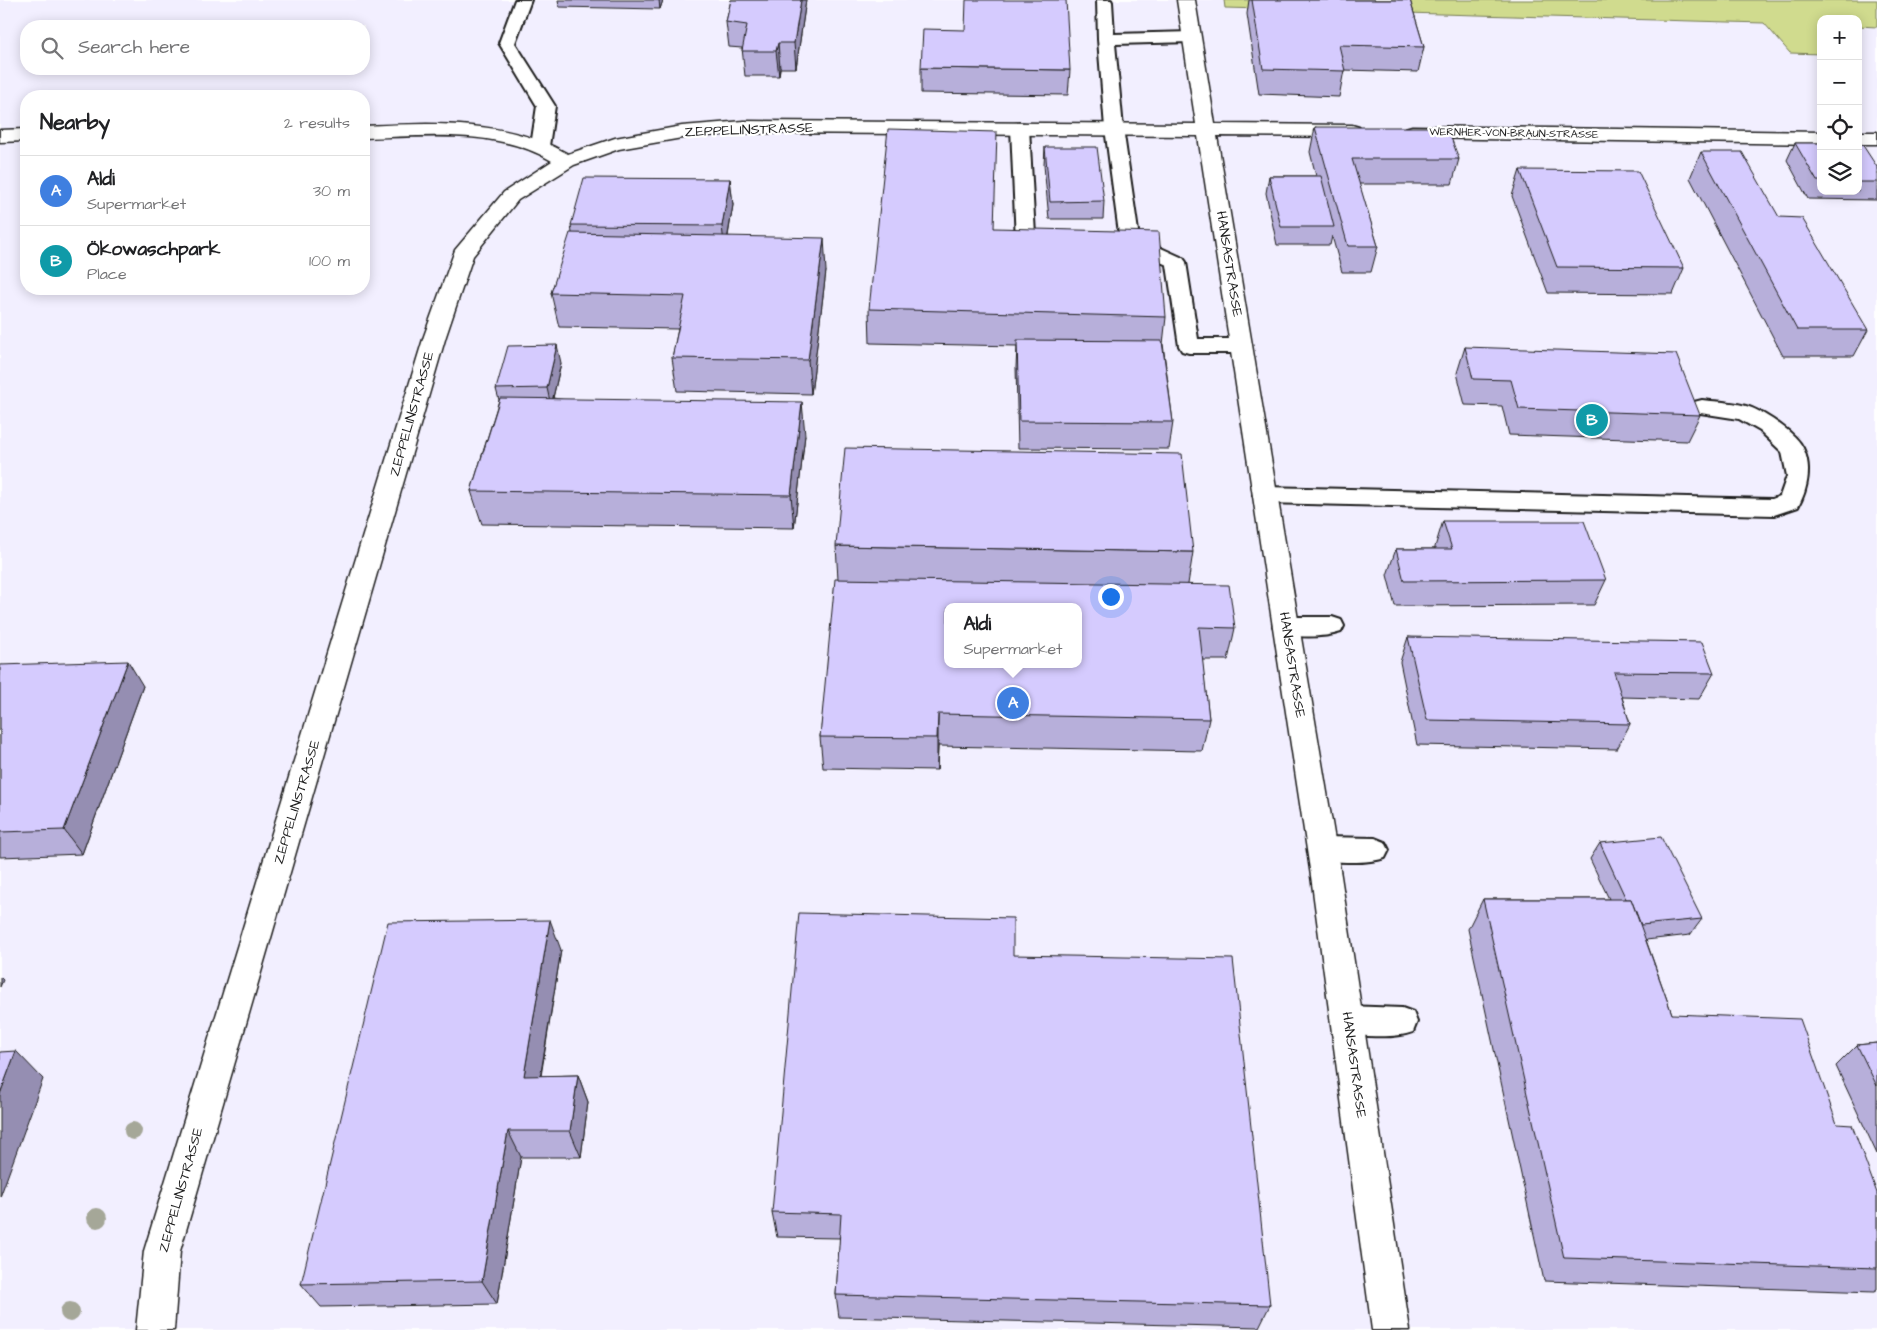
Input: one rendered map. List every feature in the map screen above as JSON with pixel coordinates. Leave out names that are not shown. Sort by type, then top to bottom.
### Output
[{"type":"street","name":"HANSASTRASSE","points":[[1186,0],[1322,849],[1391,1330]]},
{"type":"street","name":"ZEPPELINSTRASSE","points":[[155,1330],[162,1251],[435,336],[463,255],[511,196],[567,162],[615,144],[682,132],[744,127],[1208,129]]},
{"type":"street","points":[[1208,129],[1368,132]]},
{"type":"street","points":[[370,132],[439,131],[492,134],[540,146],[567,162]]},
{"type":"street","name":"WERNHER-VON-BRAUN-STRASSE","points":[[1398,132],[1817,138]]},
{"type":"street","points":[[0,136],[20,135]]},
{"type":"street","points":[[1862,138],[1877,138]]},
{"type":"lane","points":[[523,0],[507,43],[546,106],[540,146]]},
{"type":"lane","points":[[1104,2],[1114,128],[1120,241],[1176,262],[1189,346],[1241,346]]},
{"type":"lane","points":[[1106,39],[1192,37]]},
{"type":"lane","points":[[1020,128],[1026,241],[1064,241]]},
{"type":"lane","points":[[1264,495],[1774,508],[1790,501],[1798,476],[1793,449],[1768,426],[1744,413],[1702,407]]},
{"type":"lane","points":[[1285,626],[1332,626]]},
{"type":"lane","points":[[1322,849],[1375,850]]},
{"type":"lane","points":[[1347,1020],[1402,1022]]},
{"type":"shaded area","points":[[0,0],[1877,0],[1877,1330],[0,1330]]},
{"type":"green space","points":[[1224,0],[1877,0],[1877,27],[1862,26],[1862,15],[1817,15],[1817,54],[1790,53],[1764,23],[1225,8]]},
{"type":"building","points":[[731,0],[801,0],[794,43],[778,43],[776,51],[742,51],[747,25],[726,22]]},
{"type":"building","points":[[966,0],[1066,0],[1070,70],[921,68],[923,29],[965,30]]},
{"type":"building","points":[[1252,0],[1410,0],[1424,47],[1339,45],[1345,71],[1263,69]]},
{"type":"building","points":[[1315,127],[1447,127],[1459,159],[1352,159],[1378,246],[1348,246]]},
{"type":"building","points":[[888,129],[997,132],[994,228],[1159,232],[1166,317],[869,309]]},
{"type":"building","points":[[1795,143],[1817,143],[1817,181]]},
{"type":"building","points":[[1862,144],[1877,167],[1877,182],[1862,182]]},
{"type":"building","points":[[1045,147],[1097,147],[1104,201],[1050,202]]},
{"type":"building","points":[[1701,152],[1742,152],[1779,217],[1802,218],[1868,330],[1797,330]]},
{"type":"building","points":[[1520,170],[1638,171],[1684,268],[1557,267]]},
{"type":"building","points":[[1269,176],[1321,176],[1334,227],[1281,227]]},
{"type":"building","points":[[584,178],[730,179],[722,226],[571,225]]},
{"type":"building","points":[[570,233],[824,238],[808,360],[672,358],[685,296],[551,293]]},
{"type":"building","points":[[1017,340],[1162,341],[1173,422],[1019,421]]},
{"type":"building","points":[[557,345],[547,388],[496,389],[508,346]]},
{"type":"building","points":[[1465,347],[1676,354],[1700,415],[1519,409],[1511,380],[1473,379]]},
{"type":"building","points":[[500,398],[802,402],[791,495],[471,491]]},
{"type":"building","points":[[845,448],[1182,454],[1193,552],[836,546]]},
{"type":"building","points":[[1443,521],[1584,521],[1606,580],[1404,581],[1396,549],[1452,549]]},
{"type":"building","points":[[835,579],[1229,585],[1235,628],[1199,627],[1209,719],[938,714],[937,738],[820,737]]},
{"type":"building","points":[[1408,637],[1702,642],[1714,673],[1614,672],[1630,724],[1427,720]]},
{"type":"building","points":[[128,661],[64,830],[0,832],[0,665]]},
{"type":"building","points":[[1661,837],[1702,919],[1641,925],[1631,899],[1626,899],[1600,843]]},
{"type":"building","points":[[1483,899],[1631,899],[1672,1014],[1800,1019],[1837,1124],[1852,1125],[1877,1193],[1877,1268],[1564,1258]]},
{"type":"building","points":[[799,913],[1013,918],[1013,955],[1233,959],[1270,1305],[836,1295],[841,1214],[772,1212]]},
{"type":"building","points":[[550,920],[524,1076],[578,1075],[570,1131],[508,1131],[482,1281],[301,1284],[388,922]]},
{"type":"building","points":[[1877,1043],[1877,1086],[1857,1045]]},
{"type":"building","points":[[16,1051],[0,1094],[0,1052]]},
{"type":"place","name":"Ökowaschpark","points":[[1592,420]]},
{"type":"place","name":"Aldi","points":[[1013,703]]}]
